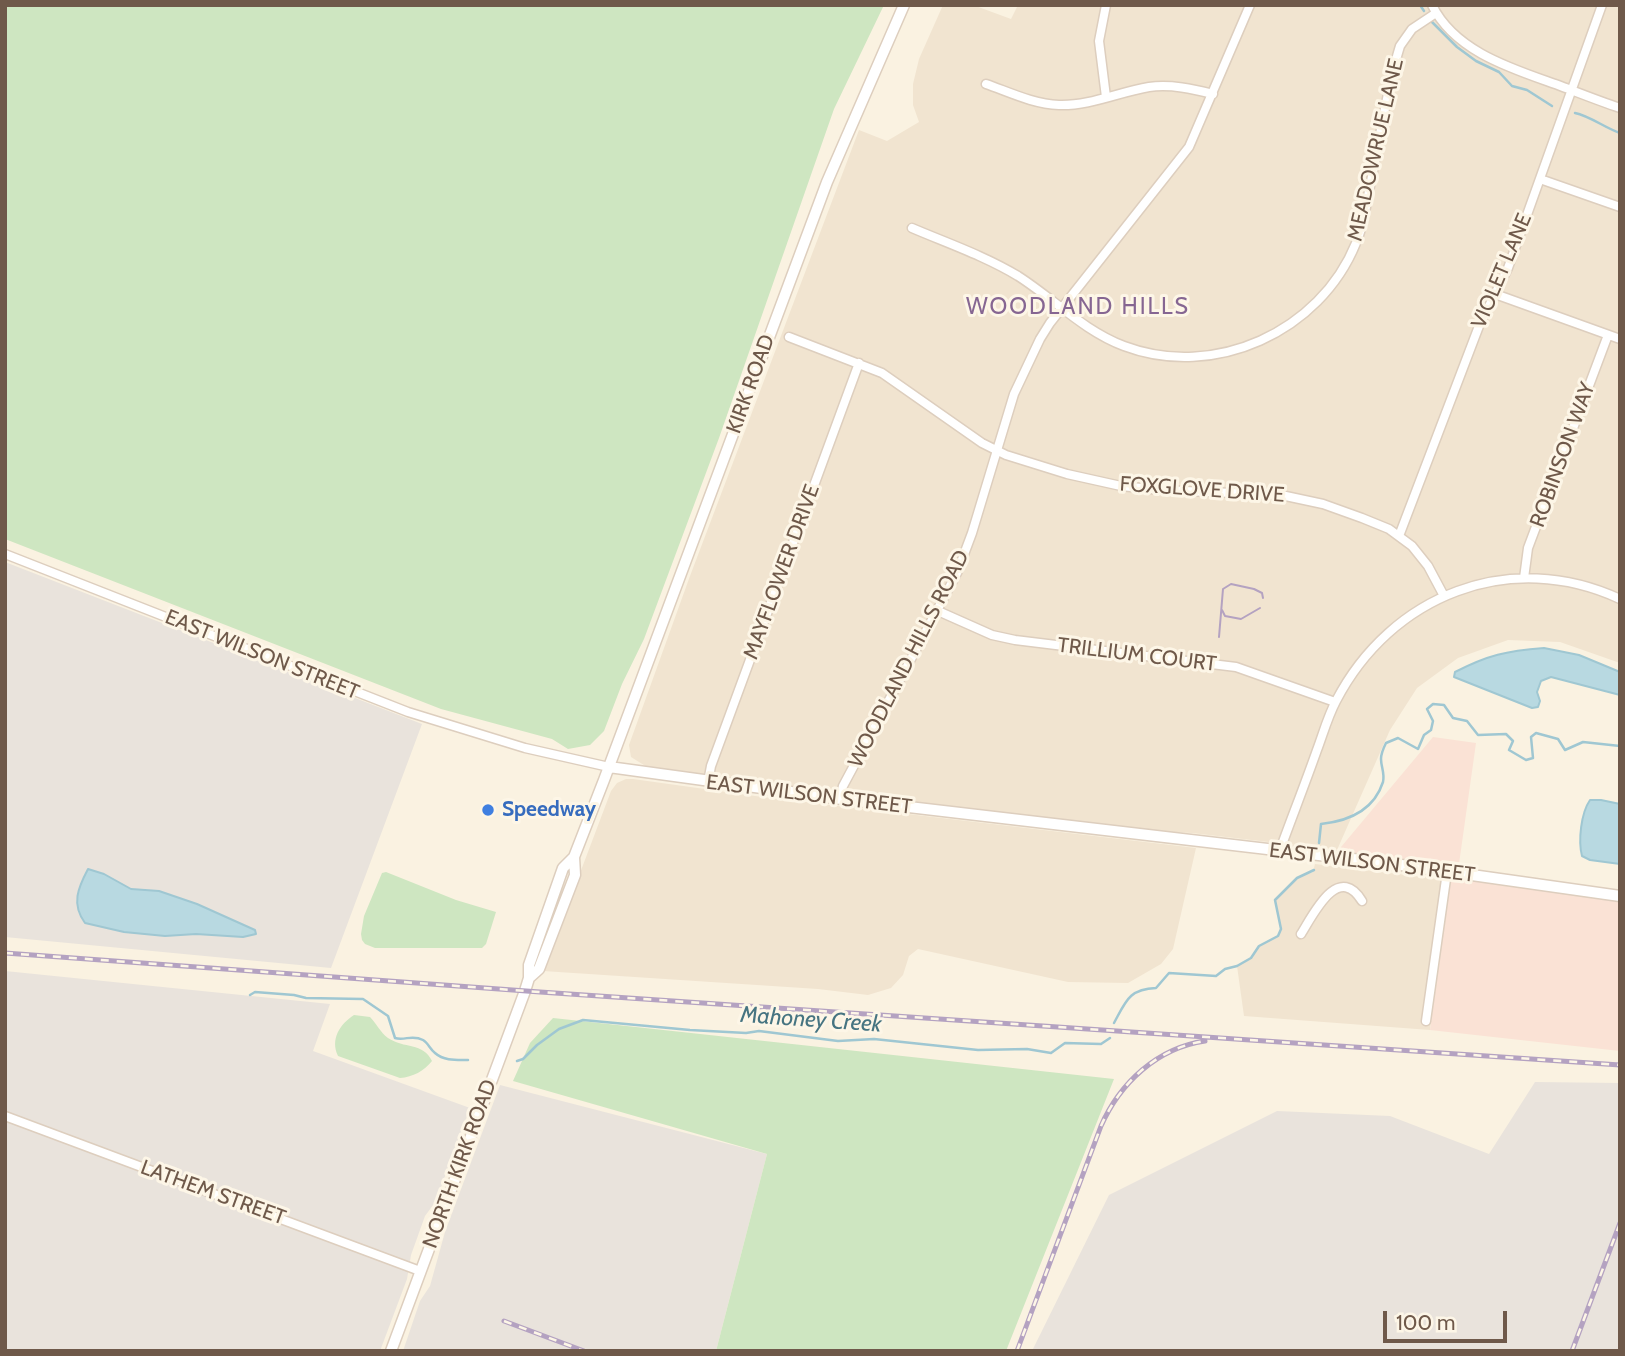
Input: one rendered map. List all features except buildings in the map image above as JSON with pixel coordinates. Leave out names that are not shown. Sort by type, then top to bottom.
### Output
[{"type":"street","name":"KIRK ROAD","points":[[609,767],[827,182],[904,5]]},
{"type":"street","points":[[1106,5],[1099,41],[1106,97]]},
{"type":"street","name":"WOODLAND HILLS ROAD","points":[[840,799],[843,786],[966,554],[1021,375],[1040,339],[1062,308],[1184,155],[1198,130],[1250,5]]},
{"type":"street","name":"VIOLET LANE","points":[[1399,536],[1479,326],[1508,268],[1602,5]]},
{"type":"street","points":[[1434,9],[1462,39],[1486,56],[1508,67],[1620,108]]},
{"type":"street","name":"MEADOWRUE LANE","points":[[912,228],[1005,268],[1090,329],[1135,350],[1171,356],[1203,356],[1238,349],[1264,340],[1297,320],[1325,293],[1353,249],[1362,226],[1400,46],[1412,29],[1434,9]]},
{"type":"street","points":[[986,84],[1047,104],[1077,104],[1142,88],[1164,86],[1213,94]]},
{"type":"street","points":[[1540,179],[1620,207]]},
{"type":"street","points":[[1495,294],[1620,339]]},
{"type":"street","name":"ROBINSON WAY","points":[[1524,578],[1528,548],[1608,335]]},
{"type":"street","name":"FOXGLOVE DRIVE","points":[[789,337],[882,373],[997,452],[1067,474],[1121,486],[1267,493],[1308,500],[1362,518],[1399,536],[1423,558],[1444,596]]},
{"type":"street","name":"MAYFLOWER DRIVE","points":[[708,782],[711,766],[859,363]]},
{"type":"street","name":"EAST WILSON STREET","points":[[5,552],[408,712],[514,745],[609,767],[840,799],[1280,850],[1620,896]]},
{"type":"street","points":[[1280,850],[1335,702],[1352,674],[1376,645],[1409,616],[1444,596],[1483,583],[1524,578],[1555,579],[1584,585],[1620,598]]},
{"type":"street","name":"TRILLIUM COURT","points":[[938,611],[992,635],[1015,640],[1236,667],[1335,702]]},
{"type":"street","name":"NORTH KIRK ROAD","points":[[391,1351],[529,978],[538,968],[575,875],[574,857],[609,767]]},
{"type":"street","points":[[1426,1021],[1447,872]]},
{"type":"street","points":[[1301,934],[1322,901],[1335,888],[1343,887],[1362,901]]},
{"type":"street","name":"LATHEM STREET","points":[[5,1115],[420,1271]]},
{"type":"shaded area","points":[[943,5],[973,5],[1011,19],[1018,5],[1620,5],[1620,663],[1560,642],[1508,640],[1458,658],[1417,688],[1390,730],[1337,850],[1192,833],[1139,830],[870,797],[647,767],[631,757],[629,745],[690,576],[859,130],[887,141],[919,122],[913,105],[913,84],[919,59]]},
{"type":"shaded area","points":[[5,562],[422,724],[331,968],[5,937]]},
{"type":"shaded area","points":[[1433,737],[1476,743],[1458,871],[1336,853]]},
{"type":"shaded area","points":[[626,779],[1196,848],[1173,949],[1161,964],[1128,983],[1068,982],[918,949],[909,956],[903,975],[891,988],[868,995],[818,989],[543,971],[611,791],[617,783]]},
{"type":"shaded area","points":[[1315,864],[1448,880],[1430,1030],[1244,1016],[1237,966],[1251,958],[1259,946],[1278,936],[1281,929],[1275,900],[1297,878],[1313,872]]},
{"type":"shaded area","points":[[1449,878],[1620,900],[1620,1051],[1430,1030]]},
{"type":"shaded area","points":[[5,971],[330,1004],[313,1051],[470,1108],[436,1201],[425,1216],[411,1255],[407,1279],[380,1351],[5,1351]]},
{"type":"shaded area","points":[[1535,1082],[1620,1083],[1620,1351],[1032,1351],[1109,1195],[1277,1111],[1390,1116],[1489,1154]]},
{"type":"shaded area","points":[[500,1085],[767,1154],[716,1351],[403,1351],[420,1301],[430,1286],[445,1232]]},
{"type":"green space","points":[[5,5],[884,5],[834,109],[719,438],[644,639],[622,684],[604,731],[590,745],[568,749],[552,739],[441,709],[5,539]]},
{"type":"green space","points":[[386,872],[456,900],[496,912],[486,944],[482,948],[375,948],[365,944],[361,934],[364,916],[382,873]]},
{"type":"green space","points":[[354,1015],[370,1017],[388,1038],[424,1051],[432,1061],[418,1073],[400,1078],[338,1056],[335,1044],[338,1032]]},
{"type":"green space","points":[[553,1018],[1114,1079],[1006,1351],[716,1351],[767,1154],[513,1081],[530,1043]]},
{"type":"water","points":[[1544,648],[1579,655],[1620,672],[1620,695],[1551,677],[1541,681],[1537,692],[1540,701],[1538,707],[1532,708],[1454,677],[1455,672],[1488,658],[1508,652]]},
{"type":"water","points":[[1590,800],[1620,804],[1620,864],[1590,860],[1582,856],[1581,827]]},
{"type":"water","points":[[88,869],[104,874],[131,889],[159,891],[197,904],[255,930],[256,934],[243,937],[196,934],[165,936],[124,932],[85,923],[77,903],[81,883]]},
{"type":"waterway","points":[[1420,5],[1424,11]]},
{"type":"waterway","points":[[1432,22],[1457,47],[1476,61],[1499,72],[1512,86],[1527,90],[1552,106]]},
{"type":"waterway","points":[[1575,113],[1620,133]]},
{"type":"waterway","name":"Mahoney Creek","points":[[1319,843],[1321,824],[1351,817],[1367,807],[1379,792],[1384,776],[1381,757],[1386,743],[1398,738],[1418,749],[1424,735],[1431,730],[1433,721],[1427,709],[1433,704],[1444,705],[1453,718],[1467,721],[1478,735],[1506,734],[1513,741],[1509,750],[1526,760],[1533,758],[1531,737],[1536,733],[1558,739],[1565,750],[1583,742],[1620,746]]},
{"type":"waterway","name":"Mahoney Creek","points":[[1114,1023],[1129,998],[1140,991],[1156,988],[1169,973],[1216,976],[1225,969],[1251,958],[1259,946],[1278,936],[1281,929],[1275,900],[1297,878],[1314,870]]},
{"type":"waterway","name":"Mahoney Creek","points":[[250,995],[255,992],[306,998],[363,999],[388,1016],[395,1038],[419,1038],[439,1056],[450,1060],[468,1060]]},
{"type":"waterway","name":"Mahoney Creek","points":[[517,1061],[559,1029],[583,1020],[690,1030],[746,1033],[759,1031],[838,1041],[874,1039],[978,1050],[1027,1049],[1051,1053],[1065,1043],[1101,1044],[1110,1038]]},
{"type":"tram line","points":[[1219,637],[1223,589],[1231,584],[1254,589],[1262,593],[1263,598]]},
{"type":"tram line","points":[[1222,610],[1225,616],[1241,619],[1260,608]]},
{"type":"railway","points":[[5,953],[1620,1065]]},
{"type":"railway","points":[[1017,1351],[1109,1110],[1142,1070],[1171,1051],[1205,1041]]},
{"type":"railway","points":[[1572,1351],[1620,1223]]},
{"type":"railway","points":[[504,1321],[584,1351]]},
{"type":"place","name":"Speedway","points":[[488,810]]},
{"type":"district","name":"WOODLAND HILLS","points":[[1078,307]]}]
